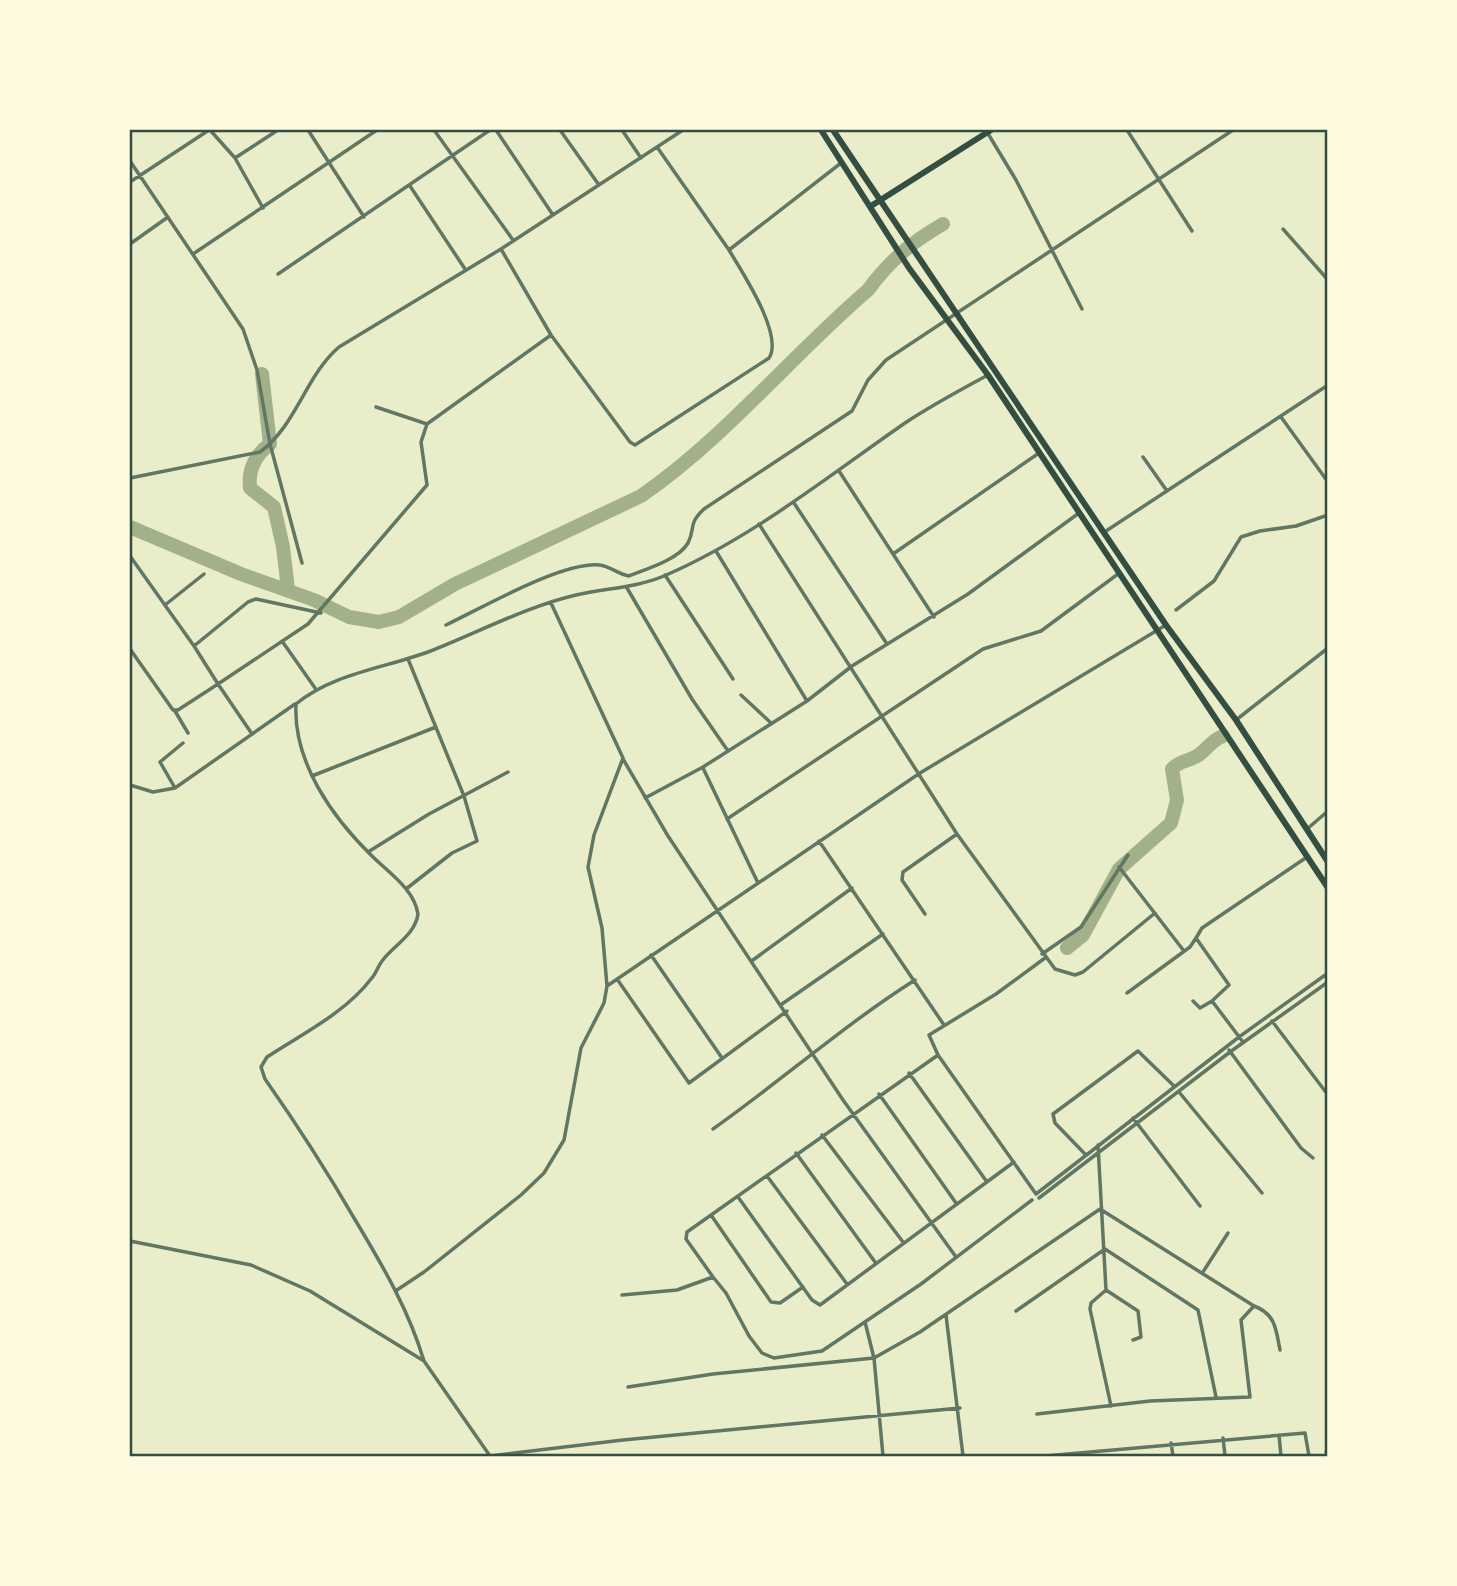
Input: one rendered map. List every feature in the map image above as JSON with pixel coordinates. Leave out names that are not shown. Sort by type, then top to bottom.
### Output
[{"type":"highway","points":[[821,130],[909,268],[988,375],[1328,888]]},
{"type":"highway","points":[[835,130],[904,237],[1106,531],[1167,625],[1236,720],[1328,862]]},
{"type":"highway","points":[[871,206],[989,131]]},
{"type":"street","points":[[130,182],[210,130],[235,158],[263,208]]},
{"type":"street","points":[[235,158],[278,130]]},
{"type":"street","points":[[308,130],[364,217]]},
{"type":"street","points":[[193,254],[377,130]]},
{"type":"street","points":[[434,130],[513,240]]},
{"type":"street","points":[[278,274],[491,130]]},
{"type":"street","points":[[496,130],[554,216]]},
{"type":"street","points":[[560,130],[599,185]]},
{"type":"street","points":[[622,130],[641,158]]},
{"type":"street","points":[[130,478],[260,452],[270,444],[329,355],[554,216],[682,130]]},
{"type":"street","points":[[1127,130],[1192,230]]},
{"type":"street","points":[[446,625],[563,572],[594,565],[611,568],[629,576],[678,552],[688,543],[691,525],[704,509],[852,411],[875,370],[955,312],[1233,130]]},
{"type":"street","points":[[989,131],[1083,309]]},
{"type":"street","points":[[501,249],[551,335],[630,442],[638,444],[773,353],[773,340],[765,317],[729,250],[657,147]]},
{"type":"street","points":[[130,161],[243,329],[257,370],[270,444],[302,563]]},
{"type":"street","points":[[729,250],[842,162]]},
{"type":"street","points":[[410,186],[465,269]]},
{"type":"street","points":[[130,244],[169,217]]},
{"type":"street","points":[[1283,229],[1328,280]]},
{"type":"street","points":[[174,710],[282,641],[323,609],[427,485],[421,442],[427,424],[551,335]]},
{"type":"street","points":[[130,785],[153,792],[175,788],[315,688],[408,659],[551,603],[578,595],[627,588],[665,575],[716,551],[793,502],[905,424],[988,375]]},
{"type":"street","points":[[1106,531],[1328,385]]},
{"type":"street","points":[[376,407],[427,424]]},
{"type":"street","points":[[1281,417],[1328,482]]},
{"type":"street","points":[[893,554],[1039,453]]},
{"type":"street","points":[[1143,457],[1167,491]]},
{"type":"street","points":[[839,471],[934,617]]},
{"type":"street","points":[[793,502],[887,644]]},
{"type":"street","points":[[644,799],[703,767],[807,701],[852,666],[934,617],[1079,513]]},
{"type":"street","points":[[1176,610],[1214,581],[1241,537],[1306,523],[1328,515]]},
{"type":"street","points":[[759,524],[883,714],[957,834],[1055,970],[1078,974],[1155,913]]},
{"type":"street","points":[[716,551],[807,701]]},
{"type":"street","points":[[130,556],[253,734]]},
{"type":"street","points":[[165,605],[204,574]]},
{"type":"street","points":[[727,819],[761,800],[883,714],[983,649],[1041,631],[1087,600],[1118,574]]},
{"type":"street","points":[[665,575],[733,679]]},
{"type":"street","points":[[627,588],[692,699],[728,751]]},
{"type":"street","points":[[194,646],[248,602],[256,599],[323,609]]},
{"type":"street","points":[[551,603],[644,799],[853,1112],[929,1223],[956,1257]]},
{"type":"street","points":[[607,986],[920,773],[1167,625]]},
{"type":"street","points":[[282,641],[315,688]]},
{"type":"street","points":[[1236,720],[1328,648]]},
{"type":"street","points":[[130,649],[188,733]]},
{"type":"street","points":[[406,888],[452,853],[477,842],[464,796],[408,659]]},
{"type":"street","points":[[741,695],[770,723]]},
{"type":"street","points":[[296,704],[298,731],[312,776],[334,812],[368,852],[406,888],[418,915],[411,931],[382,961],[372,979],[355,996],[267,1057],[261,1067],[265,1079],[310,1143],[396,1290],[412,1322],[424,1362],[490,1456],[960,1408]]},
{"type":"street","points":[[312,776],[436,727]]},
{"type":"street","points":[[175,788],[160,762],[183,743]]},
{"type":"street","points":[[396,1290],[424,1272],[521,1195],[544,1173],[556,1156],[568,1126],[573,1076],[581,1048],[604,1003],[607,986],[602,928],[588,867],[594,835],[623,758]]},
{"type":"street","points":[[703,767],[758,883]]},
{"type":"street","points":[[368,852],[429,814],[508,772]]},
{"type":"street","points":[[1307,829],[1328,811]]},
{"type":"street","points":[[925,914],[902,880],[903,872],[957,834]]},
{"type":"street","points":[[819,841],[944,1025]]},
{"type":"street","points":[[1038,1196],[938,1055],[929,1035],[996,994],[1081,927],[1128,855]]},
{"type":"street","points":[[1127,993],[1184,951],[1202,928],[1307,857]]},
{"type":"street","points":[[1119,867],[1184,951]]},
{"type":"street","points":[[753,960],[852,887]]},
{"type":"street","points":[[782,1004],[883,934]]},
{"type":"street","points":[[1193,1001],[1200,1008],[1229,985],[1196,937]]},
{"type":"street","points":[[650,955],[722,1058]]},
{"type":"street","points":[[1038,1196],[1086,1154],[1226,1046],[1328,973]]},
{"type":"street","points":[[617,979],[688,1083],[787,1011]]},
{"type":"street","points":[[713,1129],[815,1054],[864,1013],[915,981]]},
{"type":"street","points":[[628,1387],[822,1351],[1098,1154],[1243,1042],[1328,982]]},
{"type":"street","points":[[1212,1001],[1243,1042]]},
{"type":"street","points":[[1272,1021],[1328,1095]]},
{"type":"street","points":[[1226,1046],[1301,1147],[1313,1158]]},
{"type":"street","points":[[1086,1154],[1052,1119],[1059,1110],[1138,1051],[1179,1091],[1262,1193]]},
{"type":"street","points":[[768,1362],[726,1293],[686,1236],[853,1112],[938,1055]]},
{"type":"street","points":[[909,1073],[987,1182]]},
{"type":"street","points":[[879,1094],[956,1203]]},
{"type":"street","points":[[1133,1118],[1200,1206]]},
{"type":"street","points":[[822,1135],[903,1243]]},
{"type":"street","points":[[1098,1145],[1106,1290]]},
{"type":"street","points":[[796,1153],[875,1262]]},
{"type":"street","points":[[738,1197],[812,1300],[820,1305],[1014,1162]]},
{"type":"street","points":[[767,1176],[847,1284]]},
{"type":"street","points":[[1100,1209],[1254,1306],[1265,1310],[1274,1320],[1280,1350]]},
{"type":"street","points":[[768,1362],[874,1358],[946,1315],[1100,1209]]},
{"type":"street","points":[[711,1215],[771,1301],[780,1303],[803,1287]]},
{"type":"street","points":[[1203,1272],[1228,1233]]},
{"type":"street","points":[[130,1241],[251,1265],[273,1273],[310,1291],[424,1362]]},
{"type":"street","points":[[1016,1311],[1103,1249]]},
{"type":"street","points":[[1103,1249],[1198,1310],[1216,1397]]},
{"type":"street","points":[[622,1295],[677,1290],[713,1277]]},
{"type":"street","points":[[1106,1290],[1138,1311],[1141,1337],[1133,1340]]},
{"type":"street","points":[[1106,1290],[1091,1303],[1090,1309],[1111,1406]]},
{"type":"street","points":[[1037,1414],[1216,1397],[1246,1397],[1251,1394],[1241,1320],[1254,1306]]},
{"type":"street","points":[[946,1315],[960,1408],[963,1457]]},
{"type":"street","points":[[865,1322],[874,1358],[883,1457]]},
{"type":"street","points":[[1045,1457],[1223,1438],[1306,1433],[1309,1457]]},
{"type":"street","points":[[1279,1434],[1281,1457]]},
{"type":"street","points":[[1223,1438],[1225,1457]]},
{"type":"street","points":[[1171,1443],[1173,1457]]},
{"type":"waterway","points":[[130,527],[241,574],[314,600],[349,617],[379,622],[399,617],[455,584],[641,496],[701,449],[729,423],[868,290],[902,253],[943,224]]},
{"type":"waterway","points":[[262,374],[270,444],[254,463],[250,488],[274,507],[283,547],[288,589]]},
{"type":"waterway","points":[[1067,948],[1083,935],[1119,869],[1171,823],[1177,800],[1172,769],[1197,756],[1223,736]]}]
